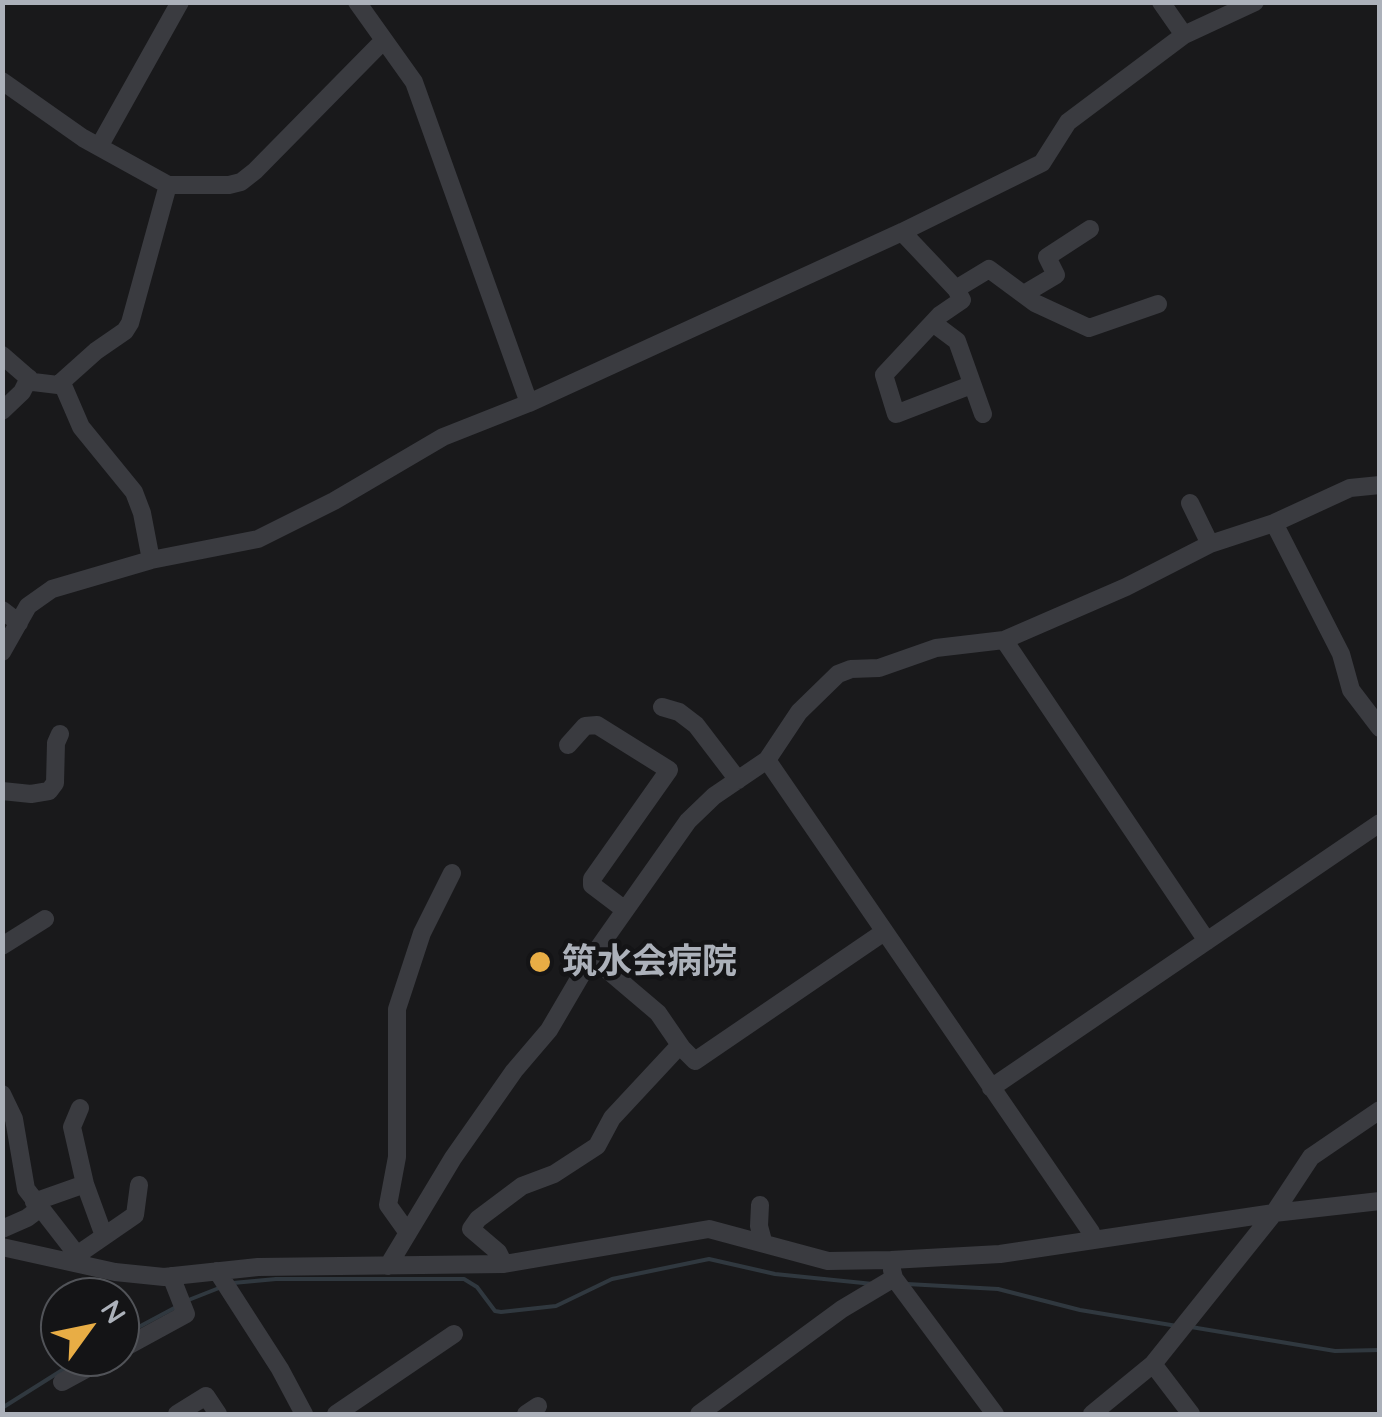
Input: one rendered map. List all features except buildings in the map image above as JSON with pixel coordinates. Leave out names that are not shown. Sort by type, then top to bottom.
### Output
[{"type":"street","points":[[100,144],[180,2]]},
{"type":"street","points":[[357,2],[414,82],[529,403]]},
{"type":"street","points":[[1161,2],[1184,35]]},
{"type":"street","points":[[2,652],[28,606],[52,588],[151,560],[258,538],[334,501],[443,436],[529,403],[1042,164],[1068,122],[1184,35],[1255,2]]},
{"type":"street","points":[[2,81],[83,138],[168,185],[241,182],[384,40]]},
{"type":"street","points":[[2,355],[29,378],[47,385],[62,382],[125,331],[168,185]]},
{"type":"street","points":[[1024,294],[1056,276],[1047,257],[1090,229]]},
{"type":"street","points":[[902,232],[962,300],[932,323],[884,375],[896,414],[971,385]]},
{"type":"street","points":[[956,289],[989,269],[1034,302],[1089,328],[1158,304]]},
{"type":"street","points":[[932,323],[957,342],[983,414]]},
{"type":"street","points":[[2,411],[22,392],[29,378]]},
{"type":"street","points":[[62,382],[81,427],[134,492],[151,560]]},
{"type":"street","points":[[388,1266],[473,1129],[556,1021],[592,957],[688,821],[714,796],[767,760],[798,712],[838,674],[879,668],[936,648],[1004,640],[1126,587],[1210,544],[1274,523],[1350,488],[1380,485]]},
{"type":"street","points":[[1190,504],[1210,544]]},
{"type":"street","points":[[1274,523],[1341,654],[1351,690],[1380,728]]},
{"type":"street","points":[[2,610],[19,622]]},
{"type":"street","points":[[1004,640],[1207,941]]},
{"type":"street","points":[[662,707],[680,712],[696,724],[738,780]]},
{"type":"street","points":[[568,745],[585,726],[596,725],[669,770],[592,879],[592,885],[625,910]]},
{"type":"street","points":[[2,791],[31,794],[49,790],[55,783],[56,743],[60,734]]},
{"type":"street","points":[[767,760],[1092,1232]]},
{"type":"street","points":[[991,1088],[1380,824]]},
{"type":"street","points":[[408,1233],[388,1206],[397,1157],[397,1009],[422,933],[452,873]]},
{"type":"street","points":[[2,946],[45,919]]},
{"type":"street","points":[[592,957],[658,1013],[695,1061],[884,932]]},
{"type":"street","points":[[504,1264],[498,1252],[472,1228],[478,1219],[522,1186],[554,1174],[596,1146],[612,1118],[680,1045]]},
{"type":"street","points":[[2,1094],[14,1119],[26,1190],[81,1260]]},
{"type":"street","points":[[80,1108],[72,1127],[85,1184],[104,1236]]},
{"type":"street","points":[[1092,1414],[1153,1364],[1274,1213],[1311,1157],[1380,1110]]},
{"type":"street","points":[[2,1229],[28,1218],[36,1205],[85,1184]]},
{"type":"street","points":[[81,1260],[104,1236],[135,1216],[139,1185]]},
{"type":"street","points":[[2,1247],[81,1260],[115,1272],[222,1279],[258,1267],[504,1264],[709,1228],[828,1260],[892,1269],[1380,1201]]},
{"type":"street","points":[[760,1205],[763,1241]]},
{"type":"street","points":[[709,1412],[892,1269]]},
{"type":"street","points":[[892,1269],[995,1414]]},
{"type":"street","points":[[140,1339],[186,1314],[172,1276]]},
{"type":"street","points":[[222,1279],[304,1414]]},
{"type":"street","points":[[338,1414],[454,1334]]},
{"type":"street","points":[[1153,1364],[1191,1414]]},
{"type":"street","points":[[62,1382],[71,1377]]},
{"type":"street","points":[[177,1414],[206,1396],[218,1414]]},
{"type":"waterway","points":[[233,1283],[276,1279],[464,1279],[477,1287],[495,1311],[501,1312],[556,1306],[612,1279],[709,1259],[775,1274],[873,1284]]},
{"type":"waterway","points":[[907,1284],[998,1289],[1080,1310],[1177,1326]]},
{"type":"waterway","points":[[186,1301],[219,1288]]},
{"type":"waterway","points":[[140,1326],[178,1306]]},
{"type":"waterway","points":[[1191,1327],[1335,1351],[1380,1350]]},
{"type":"waterway","points":[[2,1408],[51,1377]]},
{"type":"place","name":"筑水会病院","points":[[540,962]]}]
